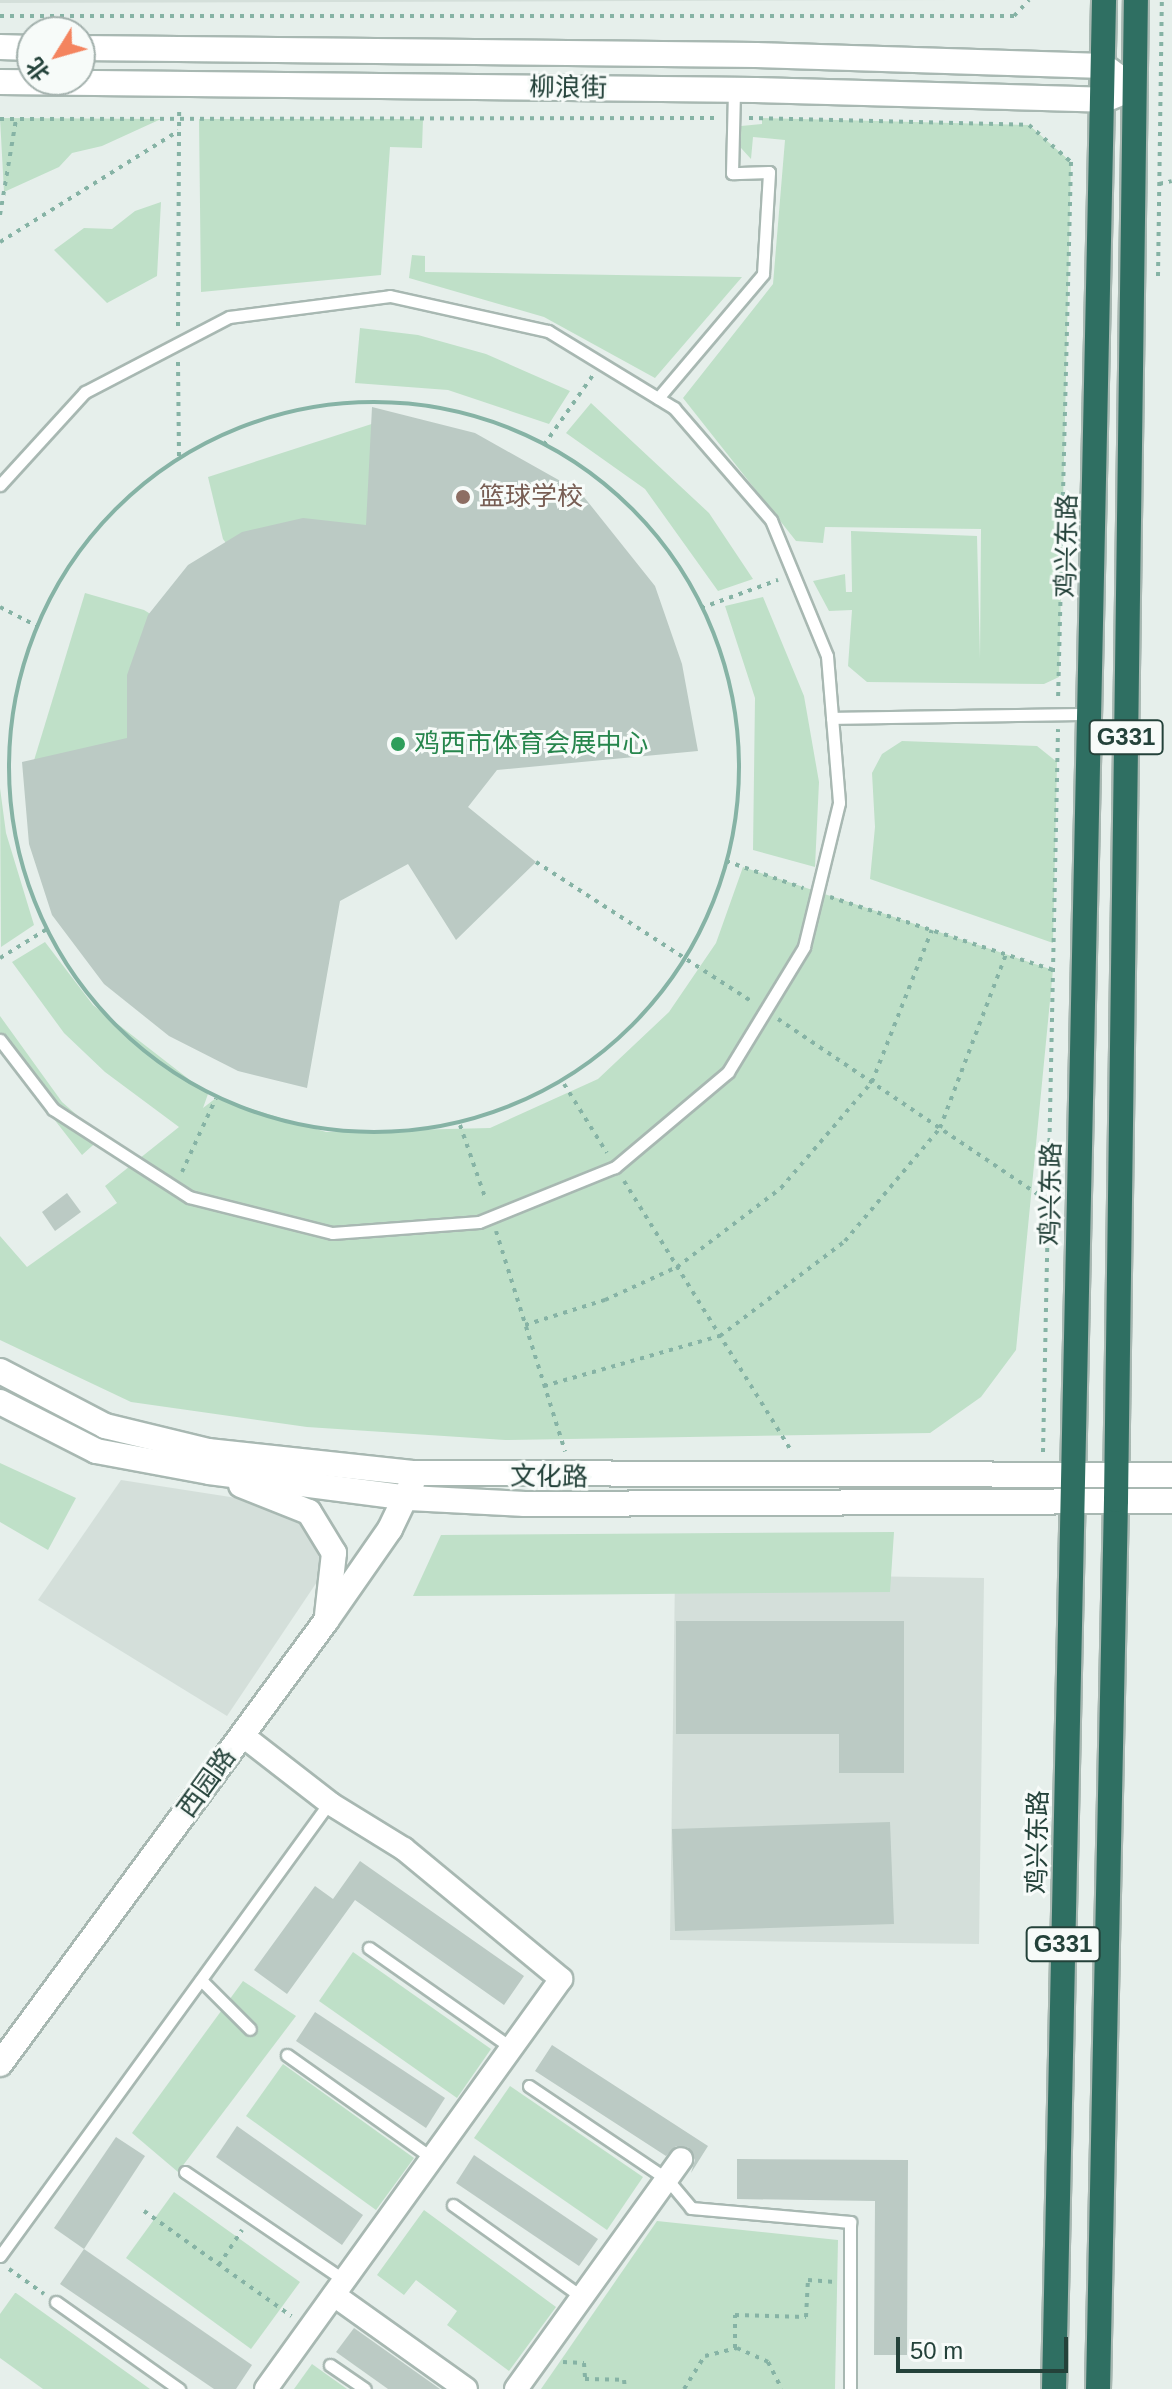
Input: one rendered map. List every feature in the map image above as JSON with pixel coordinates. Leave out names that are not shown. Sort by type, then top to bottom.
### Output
[{"type":"highway","name":"鸡兴东路","points":[[1054,2389],[1104,0]]},
{"type":"highway","name":"G331","points":[[1098,2389],[1116,1500],[1136,0]]},
{"type":"main road","name":"柳浪街","points":[[96,48],[756,55],[1104,66]]},
{"type":"main road","points":[[1104,66],[1133,88]]},
{"type":"main road","name":"柳浪街","points":[[0,82],[734,90],[1104,100],[1133,88]]},
{"type":"main road","name":"文化路","points":[[0,1371],[105,1426],[208,1451],[415,1473],[1042,1476],[1116,1500],[1172,1501]]},
{"type":"main road","name":"文化路","points":[[0,1402],[96,1451],[209,1472],[409,1498],[525,1504],[1072,1487],[1115,1474],[1172,1475]]},
{"type":"main road","points":[[209,1472],[309,1512],[334,1553],[326,1621]]},
{"type":"main road","points":[[409,1498],[415,1473]]},
{"type":"main road","name":"西园路","points":[[0,2064],[326,1621],[409,1498]]},
{"type":"street","points":[[242,1735],[329,1803],[404,1849],[561,1979],[266,2389]]},
{"type":"street","points":[[516,2389],[681,2159]]},
{"type":"street","points":[[339,2288],[466,2389]]},
{"type":"lane","points":[[658,398],[763,274],[769,172],[732,173],[734,90]]},
{"type":"lane","points":[[0,485],[85,392],[229,317],[390,296],[548,331],[674,408],[771,520],[827,656],[839,803],[804,947],[728,1072],[615,1167],[492,1217],[332,1233],[189,1197],[53,1109],[0,1040]]},
{"type":"lane","points":[[832,718],[1091,714]]},
{"type":"lane","points":[[0,2256],[329,1803]]},
{"type":"lane","points":[[369,1948],[512,2048]]},
{"type":"lane","points":[[201,1980],[250,2029]]},
{"type":"lane","points":[[287,2055],[432,2158]]},
{"type":"lane","points":[[529,2086],[667,2179],[691,2208],[850,2222],[850,2389]]},
{"type":"lane","points":[[185,2172],[251,2217],[339,2288]]},
{"type":"lane","points":[[453,2205],[582,2297]]},
{"type":"lane","points":[[56,2302],[179,2389]]},
{"type":"lane","points":[[330,2365],[365,2389]]},
{"type":"path","points":[[0,16],[1014,16],[1029,0]]},
{"type":"path","points":[[179,84],[179,456]]},
{"type":"path","points":[[0,119],[734,118],[1029,125],[1071,162],[1042,1476]]},
{"type":"path","points":[[0,215],[16,119]]},
{"type":"path","points":[[0,242],[178,131]]},
{"type":"path","points":[[544,445],[601,363]]},
{"type":"path","points":[[383,398],[498,420],[601,477],[681,563],[729,670],[742,786],[718,901],[658,1002],[564,1084],[460,1125],[326,1132],[216,1098],[104,1017],[35,910],[6,786],[20,660],[77,546],[161,465],[179,456],[267,413],[383,398]]},
{"type":"path","points":[[701,608],[793,574]]},
{"type":"path","points":[[0,607],[38,626]]},
{"type":"path","points":[[726,861],[1053,970]]},
{"type":"path","points":[[536,862],[765,1010],[1048,1201]]},
{"type":"path","points":[[0,958],[47,929]]},
{"type":"path","points":[[525,1325],[605,1300],[677,1267],[781,1188],[872,1082],[932,930]]},
{"type":"path","points":[[544,1386],[720,1336],[845,1241],[940,1128],[1006,954]]},
{"type":"path","points":[[564,1084],[790,1449]]},
{"type":"path","points":[[175,1188],[216,1098]]},
{"type":"path","points":[[460,1125],[565,1451]]},
{"type":"path","points":[[144,2211],[309,2329]]},
{"type":"path","points":[[219,2265],[251,2217]]},
{"type":"path","points":[[0,2262],[56,2302]]},
{"type":"path","points":[[735,2348],[735,2315],[806,2317],[808,2280],[850,2283]]},
{"type":"path","points":[[684,2389],[705,2356],[735,2348],[768,2362],[782,2389]]},
{"type":"path","points":[[536,2362],[584,2363],[585,2379],[624,2380],[625,2389]]},
{"type":"shaded area","points":[[0,0],[955,0],[0,3]]},
{"type":"shaded area","points":[[121,1480],[262,1502],[300,1517],[325,1570],[227,1716],[38,1600]]},
{"type":"shaded area","points":[[675,1573],[984,1578],[979,1944],[670,1940]]},
{"type":"green space","points":[[0,118],[161,119],[102,146],[72,153],[59,167],[4,192]]},
{"type":"green space","points":[[762,118],[1029,125],[1071,162],[1059,677],[1044,684],[867,682],[848,666],[852,610],[829,611],[813,581],[845,574],[846,592],[852,592],[851,531],[977,536],[980,659],[981,529],[825,527],[823,543],[796,541],[683,398],[773,284],[785,140],[753,137],[751,159],[741,148],[741,126],[762,124]]},
{"type":"green space","points":[[199,119],[423,119],[422,148],[390,147],[381,275],[201,292]]},
{"type":"green space","points":[[161,202],[157,276],[107,303],[54,250],[84,228],[112,229],[135,211]]},
{"type":"green space","points":[[412,255],[425,256],[425,272],[742,277],[655,378],[544,317],[409,278]]},
{"type":"green space","points":[[360,328],[418,335],[486,354],[570,391],[549,424],[448,390],[355,383]]},
{"type":"green space","points":[[591,403],[709,513],[753,579],[718,591],[645,489],[566,433]]},
{"type":"green space","points":[[384,420],[372,541],[253,579],[223,539],[208,477]]},
{"type":"green space","points":[[85,593],[144,610],[191,639],[152,759],[32,767]]},
{"type":"green space","points":[[763,597],[804,696],[819,782],[815,867],[753,850],[755,698],[725,606]]},
{"type":"green space","points":[[902,741],[1037,746],[1057,762],[1053,943],[870,879],[875,827],[872,773],[882,754]]},
{"type":"green space","points":[[0,788],[6,833],[34,925],[1,947]]},
{"type":"green space","points":[[743,867],[1053,970],[1016,1350],[981,1397],[930,1433],[505,1440],[307,1427],[131,1402],[0,1340],[0,1236],[27,1267],[117,1203],[105,1186],[179,1127],[105,1072],[64,1033],[12,962],[45,942],[93,1005],[208,1094],[203,1108],[216,1098],[326,1132],[490,1128],[598,1079],[669,1012],[716,943]]},
{"type":"green space","points":[[0,1016],[62,1102],[102,1137],[82,1155],[0,1050]]},
{"type":"green space","points":[[0,1463],[76,1498],[48,1550],[0,1522]]},
{"type":"green space","points":[[894,1532],[890,1592],[413,1596],[441,1535]]},
{"type":"green space","points":[[353,1952],[491,2049],[457,2098],[319,2001]]},
{"type":"green space","points":[[243,1981],[296,2016],[178,2172],[132,2133]]},
{"type":"green space","points":[[283,2064],[414,2158],[376,2210],[246,2116]]},
{"type":"green space","points":[[510,2086],[643,2177],[607,2230],[474,2138]]},
{"type":"green space","points":[[174,2192],[300,2282],[251,2349],[126,2258]]},
{"type":"green space","points":[[424,2210],[556,2307],[509,2371],[447,2325],[457,2311],[416,2280],[404,2295],[377,2275]]},
{"type":"green space","points":[[657,2221],[838,2240],[835,2389],[541,2389]]},
{"type":"green space","points":[[15,2293],[150,2389],[43,2389],[0,2358],[0,2314]]},
{"type":"green space","points":[[312,2364],[347,2389],[294,2389]]},
{"type":"building","name":"鸡西市体育会展中心","points":[[372,407],[475,433],[580,492],[655,586],[682,664],[698,751],[497,770],[468,807],[536,862],[456,940],[408,864],[340,901],[307,1088],[238,1071],[169,1036],[104,984],[52,915],[29,844],[22,762],[127,738],[127,675],[148,615],[188,565],[242,532],[303,518],[366,525]]},
{"type":"building","points":[[67,1193],[81,1212],[55,1231],[42,1212]]},
{"type":"building","points":[[676,1621],[904,1621],[904,1773],[839,1773],[839,1734],[676,1734]]},
{"type":"building","points":[[890,1822],[894,1924],[675,1931],[672,1829]]},
{"type":"building","points":[[360,1861],[524,1976],[504,2005],[355,1900],[287,1994],[254,1970],[315,1886],[333,1899]]},
{"type":"building","points":[[315,2012],[445,2098],[426,2128],[296,2041]]},
{"type":"building","points":[[552,2045],[708,2146],[691,2173],[695,2160],[688,2147],[676,2146],[666,2156],[535,2071]]},
{"type":"building","points":[[237,2126],[363,2215],[342,2245],[216,2157]]},
{"type":"building","points":[[116,2137],[145,2156],[84,2249],[54,2228]]},
{"type":"building","points":[[474,2155],[598,2239],[579,2266],[456,2183]]},
{"type":"building","points":[[737,2159],[908,2160],[907,2355],[874,2355],[875,2201],[737,2199]]},
{"type":"building","points":[[84,2249],[252,2365],[236,2389],[214,2389],[60,2284]]},
{"type":"building","points":[[354,2328],[440,2389],[388,2389],[336,2352]]},
{"type":"place","name":"篮球学校","points":[[463,497]]},
{"type":"place","name":"鸡西市体育会展中心","points":[[398,744]]}]
